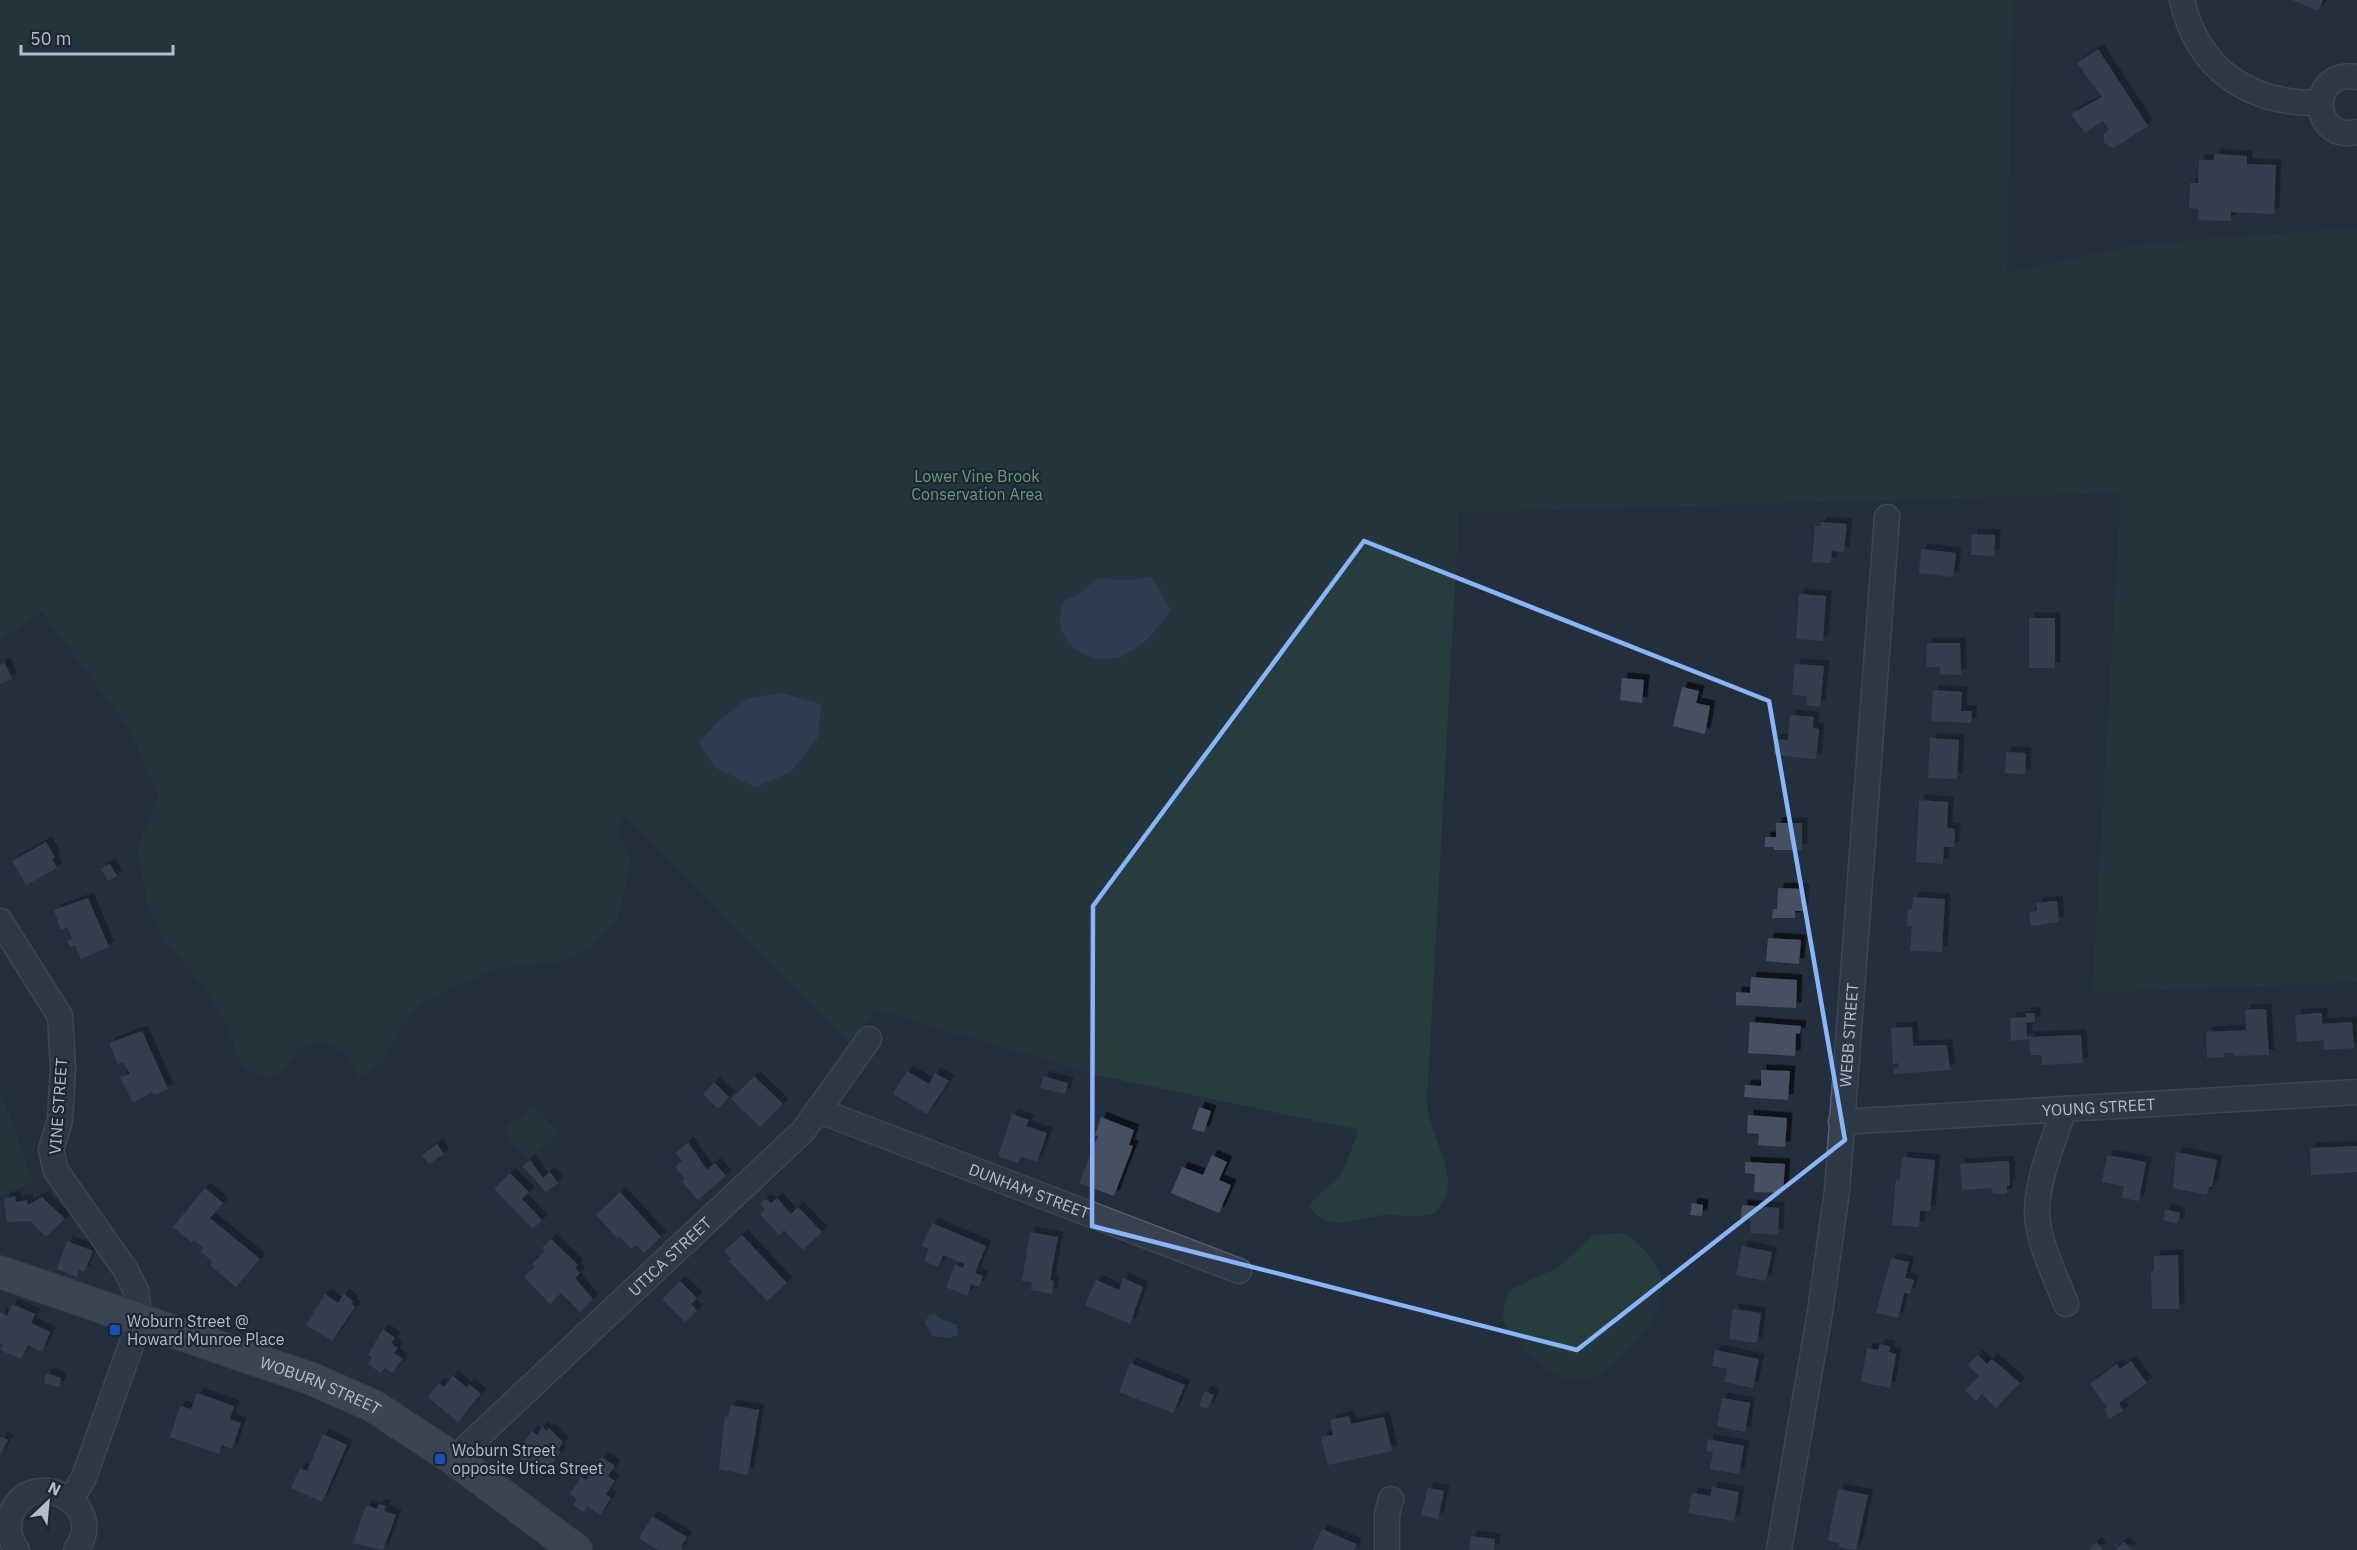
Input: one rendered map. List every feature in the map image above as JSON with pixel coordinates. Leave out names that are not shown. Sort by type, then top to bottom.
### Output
[{"type":"main road","name":"WOBURN STREET","points":[[0,1272],[327,1384],[379,1409],[454,1459],[576,1550]]},
{"type":"street","points":[[2182,0],[2189,25],[2202,51],[2230,78],[2270,97],[2320,103]]},
{"type":"street","points":[[2357,77],[2345,76],[2330,83],[2323,92],[2320,103],[2324,119],[2331,128],[2342,133],[2357,132]]},
{"type":"street","name":"WEBB STREET","points":[[1779,1550],[1820,1312],[1837,1191],[1887,517]]},
{"type":"street","name":"VINE STREET","points":[[0,921],[60,1016],[63,1067],[60,1120],[51,1150],[56,1171],[125,1269],[136,1291],[140,1320]]},
{"type":"street","name":"UTICA STREET","points":[[454,1459],[803,1131],[820,1111],[869,1039]]},
{"type":"street","name":"YOUNG STREET","points":[[1841,1122],[2357,1092]]},
{"type":"street","points":[[2064,1109],[2042,1180],[2037,1211],[2042,1241],[2066,1304]]},
{"type":"street","name":"DUNHAM STREET","points":[[820,1111],[1239,1271]]},
{"type":"street","points":[[71,1500],[84,1477],[140,1320]]},
{"type":"street","points":[[17,1550],[10,1536],[11,1515],[23,1498],[32,1493],[53,1491],[71,1500],[82,1516],[84,1526],[76,1550]]},
{"type":"street","points":[[1387,1550],[1387,1514],[1391,1499]]},
{"type":"highlighted area","points":[[1364,541],[1769,701],[1845,1140],[1577,1350],[1092,1226],[1093,906]]},
{"type":"green space","name":"Lower Vine Brook Conservation Area","points":[[0,0],[2013,0],[2007,273],[2140,244],[2357,228],[2357,982],[2092,993],[2121,493],[1459,513],[1427,1103],[1448,1182],[1446,1195],[1435,1213],[1417,1216],[1377,1216],[1335,1223],[1317,1215],[1309,1205],[1342,1173],[1357,1135],[1356,1129],[1096,1075],[876,1010],[850,1044],[624,815],[616,829],[631,858],[618,920],[591,947],[562,961],[502,968],[463,982],[421,1004],[400,1029],[383,1061],[367,1075],[359,1077],[345,1052],[321,1040],[299,1048],[283,1072],[266,1078],[245,1069],[236,1054],[228,1026],[201,983],[164,941],[147,903],[137,848],[158,796],[131,732],[42,612],[0,641]]},
{"type":"green space","points":[[0,1089],[33,1182],[0,1196]]},
{"type":"green space","points":[[534,1105],[560,1134],[528,1159],[503,1131]]},
{"type":"green space","points":[[1624,1233],[1645,1251],[1660,1274],[1662,1289],[1658,1305],[1639,1339],[1610,1367],[1595,1376],[1581,1380],[1560,1376],[1528,1355],[1511,1336],[1503,1318],[1509,1290],[1559,1267],[1593,1235]]},
{"type":"water","points":[[1151,576],[1171,610],[1141,645],[1115,658],[1101,659],[1076,649],[1066,639],[1061,628],[1060,614],[1065,600],[1081,593],[1096,579],[1136,580]]},
{"type":"water","points":[[781,693],[821,704],[818,737],[791,772],[755,787],[716,768],[699,743],[719,721],[747,699]]},
{"type":"water","points":[[935,1314],[957,1325],[958,1335],[949,1338],[932,1336],[925,1323],[929,1315]]},
{"type":"building","points":[[2292,0],[2323,0],[2318,11]]},
{"type":"building","points":[[2098,49],[2148,126],[2114,148],[2104,142],[2104,134],[2109,130],[2103,121],[2085,133],[2071,114],[2102,97],[2077,63]]},
{"type":"building","points":[[2214,154],[2247,156],[2247,164],[2276,165],[2274,214],[2231,212],[2231,221],[2198,220],[2199,209],[2189,208],[2190,183],[2198,183],[2199,160],[2214,160]]},
{"type":"building","points":[[1821,522],[1847,524],[1844,552],[1832,551],[1831,563],[1812,562],[1815,526],[1820,526]]},
{"type":"building","points":[[1972,534],[1995,535],[1994,556],[1971,555]]},
{"type":"building","points":[[1921,549],[1956,553],[1953,577],[1919,573]]},
{"type":"building","points":[[1799,594],[1826,596],[1823,641],[1796,639]]},
{"type":"building","points":[[2029,618],[2055,618],[2055,668],[2029,668]]},
{"type":"building","points":[[1927,643],[1960,643],[1961,675],[1940,674],[1940,667],[1926,667]]},
{"type":"building","points":[[5,663],[12,679],[0,684],[0,665]]},
{"type":"building","points":[[1795,664],[1824,666],[1820,707],[1806,705],[1807,696],[1792,695]]},
{"type":"building","points":[[1622,678],[1644,680],[1642,703],[1620,700]]},
{"type":"building","points":[[1682,687],[1699,691],[1696,703],[1710,706],[1705,734],[1673,726]]},
{"type":"building","points":[[1933,690],[1962,692],[1961,711],[1972,711],[1971,723],[1931,721]]},
{"type":"building","points":[[1790,715],[1814,717],[1813,728],[1819,729],[1816,759],[1774,755],[1775,739],[1788,740]]},
{"type":"building","points":[[1930,738],[1959,740],[1957,779],[1928,778]]},
{"type":"building","points":[[2006,752],[2026,753],[2025,774],[2005,773]]},
{"type":"building","points":[[1919,800],[1948,802],[1947,828],[1955,829],[1954,847],[1944,847],[1943,864],[1916,862]]},
{"type":"building","points":[[1776,823],[1802,823],[1802,850],[1774,850],[1774,847],[1765,847],[1765,837],[1776,837]]},
{"type":"building","points":[[46,842],[55,857],[52,859],[57,868],[26,885],[12,861]]},
{"type":"building","points":[[110,864],[117,876],[108,881],[101,869]]},
{"type":"building","points":[[1778,888],[1804,889],[1803,911],[1795,911],[1795,918],[1772,918],[1773,909],[1777,909]]},
{"type":"building","points":[[1913,897],[1945,899],[1942,952],[1910,951],[1912,926],[1907,926],[1908,909],[1912,909]]},
{"type":"building","points":[[88,898],[109,947],[81,959],[75,945],[70,947],[67,941],[72,938],[67,927],[61,930],[54,910]]},
{"type":"building","points":[[2057,901],[2059,922],[2031,926],[2029,912],[2037,911],[2036,903]]},
{"type":"building","points":[[1768,938],[1801,940],[1799,964],[1766,961]]},
{"type":"building","points":[[1751,977],[1797,980],[1796,1008],[1736,1005],[1736,992],[1750,993]]},
{"type":"building","points":[[2266,1009],[2269,1055],[2234,1056],[2233,1053],[2223,1053],[2224,1057],[2207,1058],[2206,1032],[2246,1030],[2245,1010]]},
{"type":"building","points":[[2025,1013],[2035,1013],[2035,1022],[2026,1023],[2027,1037],[2081,1035],[2083,1063],[2042,1065],[2041,1055],[2030,1055],[2029,1039],[2011,1041],[2010,1018],[2026,1017]]},
{"type":"building","points":[[2322,1013],[2322,1024],[2352,1022],[2354,1048],[2324,1050],[2324,1040],[2297,1042],[2295,1015]]},
{"type":"building","points":[[1750,1022],[1801,1026],[1800,1034],[1796,1033],[1795,1056],[1748,1053]]},
{"type":"building","points":[[1912,1027],[1913,1046],[1947,1045],[1950,1070],[1894,1074],[1894,1068],[1898,1068],[1898,1063],[1893,1064],[1891,1028]]},
{"type":"building","points":[[142,1031],[168,1089],[154,1095],[152,1092],[133,1103],[120,1077],[130,1074],[123,1062],[118,1064],[109,1043]]},
{"type":"building","points":[[1761,1070],[1790,1071],[1788,1100],[1744,1097],[1745,1085],[1761,1086]]},
{"type":"building","points":[[907,1071],[929,1084],[935,1073],[949,1081],[927,1114],[893,1094]]},
{"type":"building","points":[[754,1076],[783,1104],[760,1127],[731,1099]]},
{"type":"building","points":[[1043,1076],[1068,1083],[1065,1094],[1040,1088]]},
{"type":"building","points":[[714,1082],[729,1097],[718,1109],[703,1094]]},
{"type":"building","points":[[1199,1107],[1211,1111],[1204,1132],[1192,1129]]},
{"type":"building","points":[[1012,1114],[1029,1120],[1026,1126],[1047,1133],[1037,1162],[1021,1157],[1018,1163],[998,1156]]},
{"type":"building","points":[[1748,1115],[1787,1118],[1785,1147],[1758,1145],[1759,1134],[1747,1133]]},
{"type":"building","points":[[1101,1117],[1134,1130],[1129,1145],[1133,1146],[1114,1196],[1079,1183],[1098,1136],[1095,1135]]},
{"type":"building","points":[[688,1142],[707,1170],[715,1163],[726,1176],[698,1200],[682,1182],[685,1179],[675,1167],[682,1161],[676,1153]]},
{"type":"building","points":[[437,1144],[444,1154],[429,1164],[422,1155]]},
{"type":"building","points":[[2357,1146],[2357,1172],[2311,1175],[2310,1148]]},
{"type":"building","points":[[2176,1152],[2217,1160],[2212,1187],[2209,1187],[2207,1195],[2173,1188]]},
{"type":"building","points":[[1212,1155],[1227,1162],[1219,1180],[1231,1185],[1219,1213],[1171,1193],[1182,1167],[1203,1175]]},
{"type":"building","points":[[2107,1155],[2146,1162],[2139,1201],[2122,1198],[2124,1186],[2102,1182]]},
{"type":"building","points":[[1902,1157],[1935,1160],[1930,1211],[1920,1211],[1919,1227],[1892,1225],[1896,1179],[1900,1180]]},
{"type":"building","points":[[530,1160],[543,1178],[550,1172],[558,1183],[546,1192],[522,1166]]},
{"type":"building","points":[[2009,1161],[2010,1186],[2007,1186],[2007,1194],[1993,1194],[1992,1188],[1962,1190],[1960,1164]]},
{"type":"building","points":[[1745,1162],[1785,1164],[1783,1193],[1754,1192],[1755,1174],[1745,1173]]},
{"type":"building","points":[[510,1173],[529,1192],[522,1199],[542,1220],[533,1229],[494,1189]]},
{"type":"building","points":[[205,1188],[223,1203],[210,1218],[260,1259],[236,1287],[210,1265],[213,1262],[201,1252],[204,1248],[194,1240],[192,1243],[173,1227]]},
{"type":"building","points":[[620,1192],[661,1237],[644,1253],[636,1245],[631,1249],[620,1236],[617,1238],[596,1215]]},
{"type":"building","points":[[15,1196],[16,1202],[27,1200],[28,1205],[42,1197],[65,1219],[46,1237],[30,1221],[7,1222],[4,1199]]},
{"type":"building","points":[[777,1198],[791,1214],[798,1207],[822,1232],[803,1250],[784,1230],[779,1235],[760,1214],[765,1209],[760,1204],[766,1199],[771,1203]]},
{"type":"building","points":[[1692,1203],[1703,1205],[1702,1216],[1690,1215]]},
{"type":"building","points":[[1742,1205],[1779,1208],[1778,1235],[1750,1233],[1751,1219],[1741,1218]]},
{"type":"building","points":[[2165,1209],[2180,1213],[2178,1224],[2163,1220]]},
{"type":"building","points":[[932,1223],[986,1246],[975,1273],[983,1276],[979,1287],[971,1284],[967,1296],[946,1287],[955,1265],[963,1268],[965,1264],[943,1255],[938,1267],[924,1261],[929,1249],[922,1246]]},
{"type":"building","points":[[1030,1232],[1058,1237],[1050,1280],[1054,1281],[1052,1294],[1031,1290],[1032,1282],[1022,1281]]},
{"type":"building","points":[[742,1235],[787,1283],[767,1301],[729,1261],[732,1259],[724,1251]]},
{"type":"building","points":[[551,1239],[578,1265],[575,1268],[580,1273],[575,1278],[593,1299],[580,1312],[561,1293],[550,1304],[524,1277],[535,1267],[532,1264],[545,1251],[542,1248]]},
{"type":"building","points":[[67,1241],[93,1251],[84,1272],[79,1270],[77,1277],[57,1269]]},
{"type":"building","points":[[1742,1246],[1772,1252],[1766,1281],[1736,1275]]},
{"type":"building","points":[[2178,1255],[2179,1309],[2152,1309],[2151,1271],[2154,1271],[2154,1256]]},
{"type":"building","points":[[1891,1258],[1909,1262],[1905,1278],[1914,1280],[1910,1294],[1904,1293],[1898,1318],[1876,1313]]},
{"type":"building","points":[[1123,1278],[1143,1287],[1130,1324],[1085,1305],[1096,1280],[1119,1290]]},
{"type":"building","points":[[680,1281],[697,1298],[691,1304],[697,1311],[685,1322],[662,1299]]},
{"type":"building","points":[[325,1294],[338,1303],[344,1294],[353,1301],[352,1304],[355,1307],[332,1341],[306,1325]]},
{"type":"building","points":[[12,1304],[35,1314],[31,1323],[50,1332],[42,1352],[28,1345],[21,1359],[0,1350],[3,1344],[0,1343],[0,1312],[7,1316]]},
{"type":"building","points":[[1733,1309],[1761,1313],[1757,1343],[1729,1339]]},
{"type":"building","points":[[383,1329],[395,1338],[391,1343],[398,1348],[394,1353],[403,1359],[392,1373],[385,1368],[381,1373],[368,1364],[372,1358],[368,1355]]},
{"type":"building","points":[[1880,1344],[1890,1346],[1889,1352],[1896,1354],[1890,1388],[1861,1382],[1867,1348],[1878,1350]]},
{"type":"building","points":[[1715,1350],[1759,1359],[1753,1388],[1724,1382],[1727,1369],[1712,1366]]},
{"type":"building","points":[[1978,1355],[1987,1364],[1992,1359],[2020,1383],[1996,1408],[1982,1394],[1976,1401],[1965,1390],[1979,1376],[1968,1365]]},
{"type":"building","points":[[2131,1361],[2147,1383],[2119,1403],[2123,1411],[2109,1419],[2104,1409],[2107,1407],[2090,1384],[2117,1364],[2120,1369]]},
{"type":"building","points":[[1130,1363],[1185,1385],[1173,1413],[1119,1392]]},
{"type":"building","points":[[46,1373],[61,1378],[59,1387],[44,1383]]},
{"type":"building","points":[[453,1376],[467,1388],[469,1384],[481,1394],[458,1422],[428,1397],[439,1383],[444,1387]]},
{"type":"building","points":[[1205,1391],[1214,1395],[1208,1409],[1199,1406]]},
{"type":"building","points":[[197,1393],[234,1406],[230,1419],[241,1423],[232,1449],[221,1445],[219,1454],[170,1437],[180,1406],[191,1409]]},
{"type":"building","points":[[1722,1398],[1750,1403],[1745,1432],[1717,1426]]},
{"type":"building","points":[[730,1405],[759,1410],[748,1475],[719,1469],[725,1416],[728,1417]]},
{"type":"building","points":[[1349,1416],[1351,1424],[1384,1417],[1392,1451],[1328,1465],[1321,1437],[1333,1435],[1330,1420]]},
{"type":"building","points":[[542,1427],[547,1431],[549,1428],[563,1442],[558,1450],[561,1452],[544,1475],[515,1454],[532,1431],[537,1435]]},
{"type":"building","points":[[323,1434],[347,1445],[322,1502],[291,1488],[300,1468],[307,1471]]},
{"type":"building","points":[[0,1436],[8,1440],[0,1455]]},
{"type":"building","points":[[1708,1439],[1744,1446],[1739,1474],[1710,1469],[1713,1452],[1706,1451]]},
{"type":"building","points":[[602,1457],[615,1466],[608,1476],[615,1481],[606,1494],[611,1498],[600,1515],[587,1506],[584,1512],[573,1505],[577,1499],[570,1494],[581,1477],[586,1480]]},
{"type":"building","points":[[1712,1487],[1739,1492],[1734,1521],[1688,1513],[1692,1493],[1710,1496]]},
{"type":"building","points":[[1428,1488],[1444,1491],[1438,1519],[1421,1515]]},
{"type":"building","points":[[1838,1489],[1868,1495],[1856,1550],[1838,1547],[1839,1543],[1828,1540]]},
{"type":"building","points":[[379,1504],[386,1506],[384,1511],[396,1515],[383,1550],[353,1543],[366,1505],[377,1509]]},
{"type":"building","points":[[652,1516],[687,1537],[681,1546],[683,1550],[658,1550],[639,1538]]},
{"type":"building","points":[[1322,1529],[1356,1544],[1354,1550],[1312,1550]]},
{"type":"building","points":[[1471,1536],[1495,1539],[1494,1550],[1469,1550]]},
{"type":"building","points":[[2096,1542],[2103,1550],[2088,1550]]},
{"type":"building","points":[[2124,1542],[2132,1550],[2115,1550]]},
{"type":"place","name":"Woburn Street @ Howard Munroe Place","points":[[115,1330]]},
{"type":"place","name":"Woburn Street opposite Utica Street","points":[[440,1459]]}]
